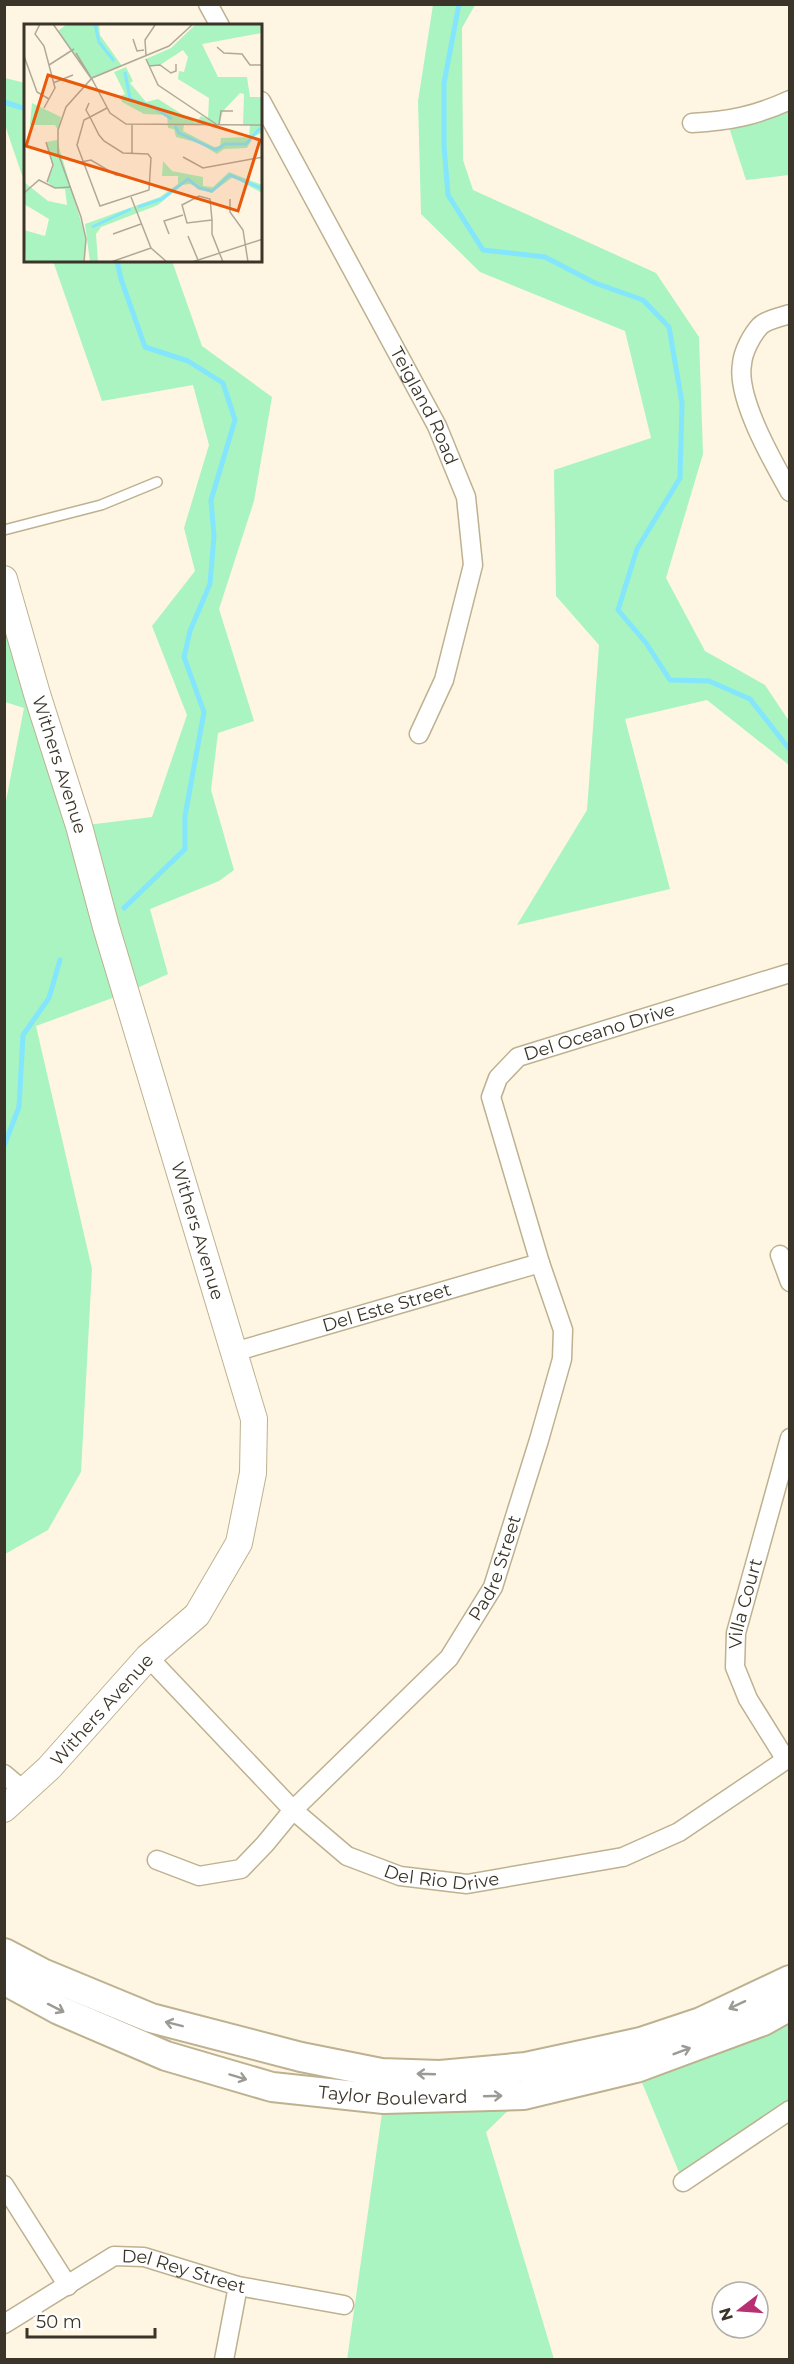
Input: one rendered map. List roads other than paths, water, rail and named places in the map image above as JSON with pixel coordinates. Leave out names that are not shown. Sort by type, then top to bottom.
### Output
[{"type":"main road","name":"Taylor Boulevard","points":[[4,1953],[42,1973],[151,2018],[301,2056],[381,2073],[440,2074],[526,2067],[641,2042],[701,2022],[789,1980]]},
{"type":"main road","name":"Taylor Boulevard","points":[[4,1980],[59,2010],[166,2055],[272,2087],[384,2099],[524,2095],[636,2068],[763,2021],[789,2006]]},
{"type":"street","points":[[208,4],[219,24]]},
{"type":"street","points":[[692,123],[728,121],[761,113],[789,100]]},
{"type":"street","name":"Teigland Road","points":[[262,103],[437,426],[466,497],[473,565],[444,680],[418,734]]},
{"type":"street","points":[[789,314],[761,325],[748,345],[741,364],[743,388],[765,448],[789,492]]},
{"type":"street","name":"Withers Avenue","points":[[4,579],[254,1419],[253,1473],[239,1543],[197,1615],[148,1657],[49,1768],[4,1809]]},
{"type":"street","name":"Del Oceano Drive","points":[[540,1263],[491,1097],[498,1078],[503,1072],[518,1057],[789,973]]},
{"type":"street","points":[[780,1255],[789,1282]]},
{"type":"street","name":"Del Este Street","points":[[234,1352],[540,1263]]},
{"type":"street","name":"Padre Street","points":[[157,1860],[199,1876],[241,1869],[293,1810],[449,1658],[493,1587],[562,1359],[562,1330],[540,1263]]},
{"type":"street","name":"Villa Court","points":[[788,1758],[748,1699],[735,1667],[736,1633],[789,1438]]},
{"type":"street","name":"Del Rio Drive","points":[[148,1657],[293,1810],[347,1856],[400,1876],[467,1884],[623,1857],[679,1832],[788,1758]]},
{"type":"street","points":[[4,1774],[24,1791]]},
{"type":"street","points":[[683,2182],[789,2110]]},
{"type":"street","points":[[4,2185],[68,2286]]},
{"type":"street","name":"Del Rey Street","points":[[4,2324],[114,2256],[144,2257],[238,2286],[344,2305]]},
{"type":"street","points":[[224,2360],[238,2286]]},
{"type":"lane","points":[[4,530],[101,505],[157,482]]},
{"type":"waterway","points":[[459,4],[444,83],[444,146],[448,195],[483,250],[545,257],[595,283],[643,300],[669,327],[682,403],[680,478],[637,549],[618,610],[646,643],[670,680],[709,681],[750,699],[790,750]]},
{"type":"waterway","points":[[4,102],[24,108]]},
{"type":"waterway","points":[[117,262],[145,347],[188,361],[223,383],[235,420],[211,500],[214,536],[210,584],[190,631],[184,657],[204,712],[185,816],[185,849],[124,908]]},
{"type":"waterway","points":[[4,1146],[19,1107],[23,1035],[49,998],[60,960]]}]
